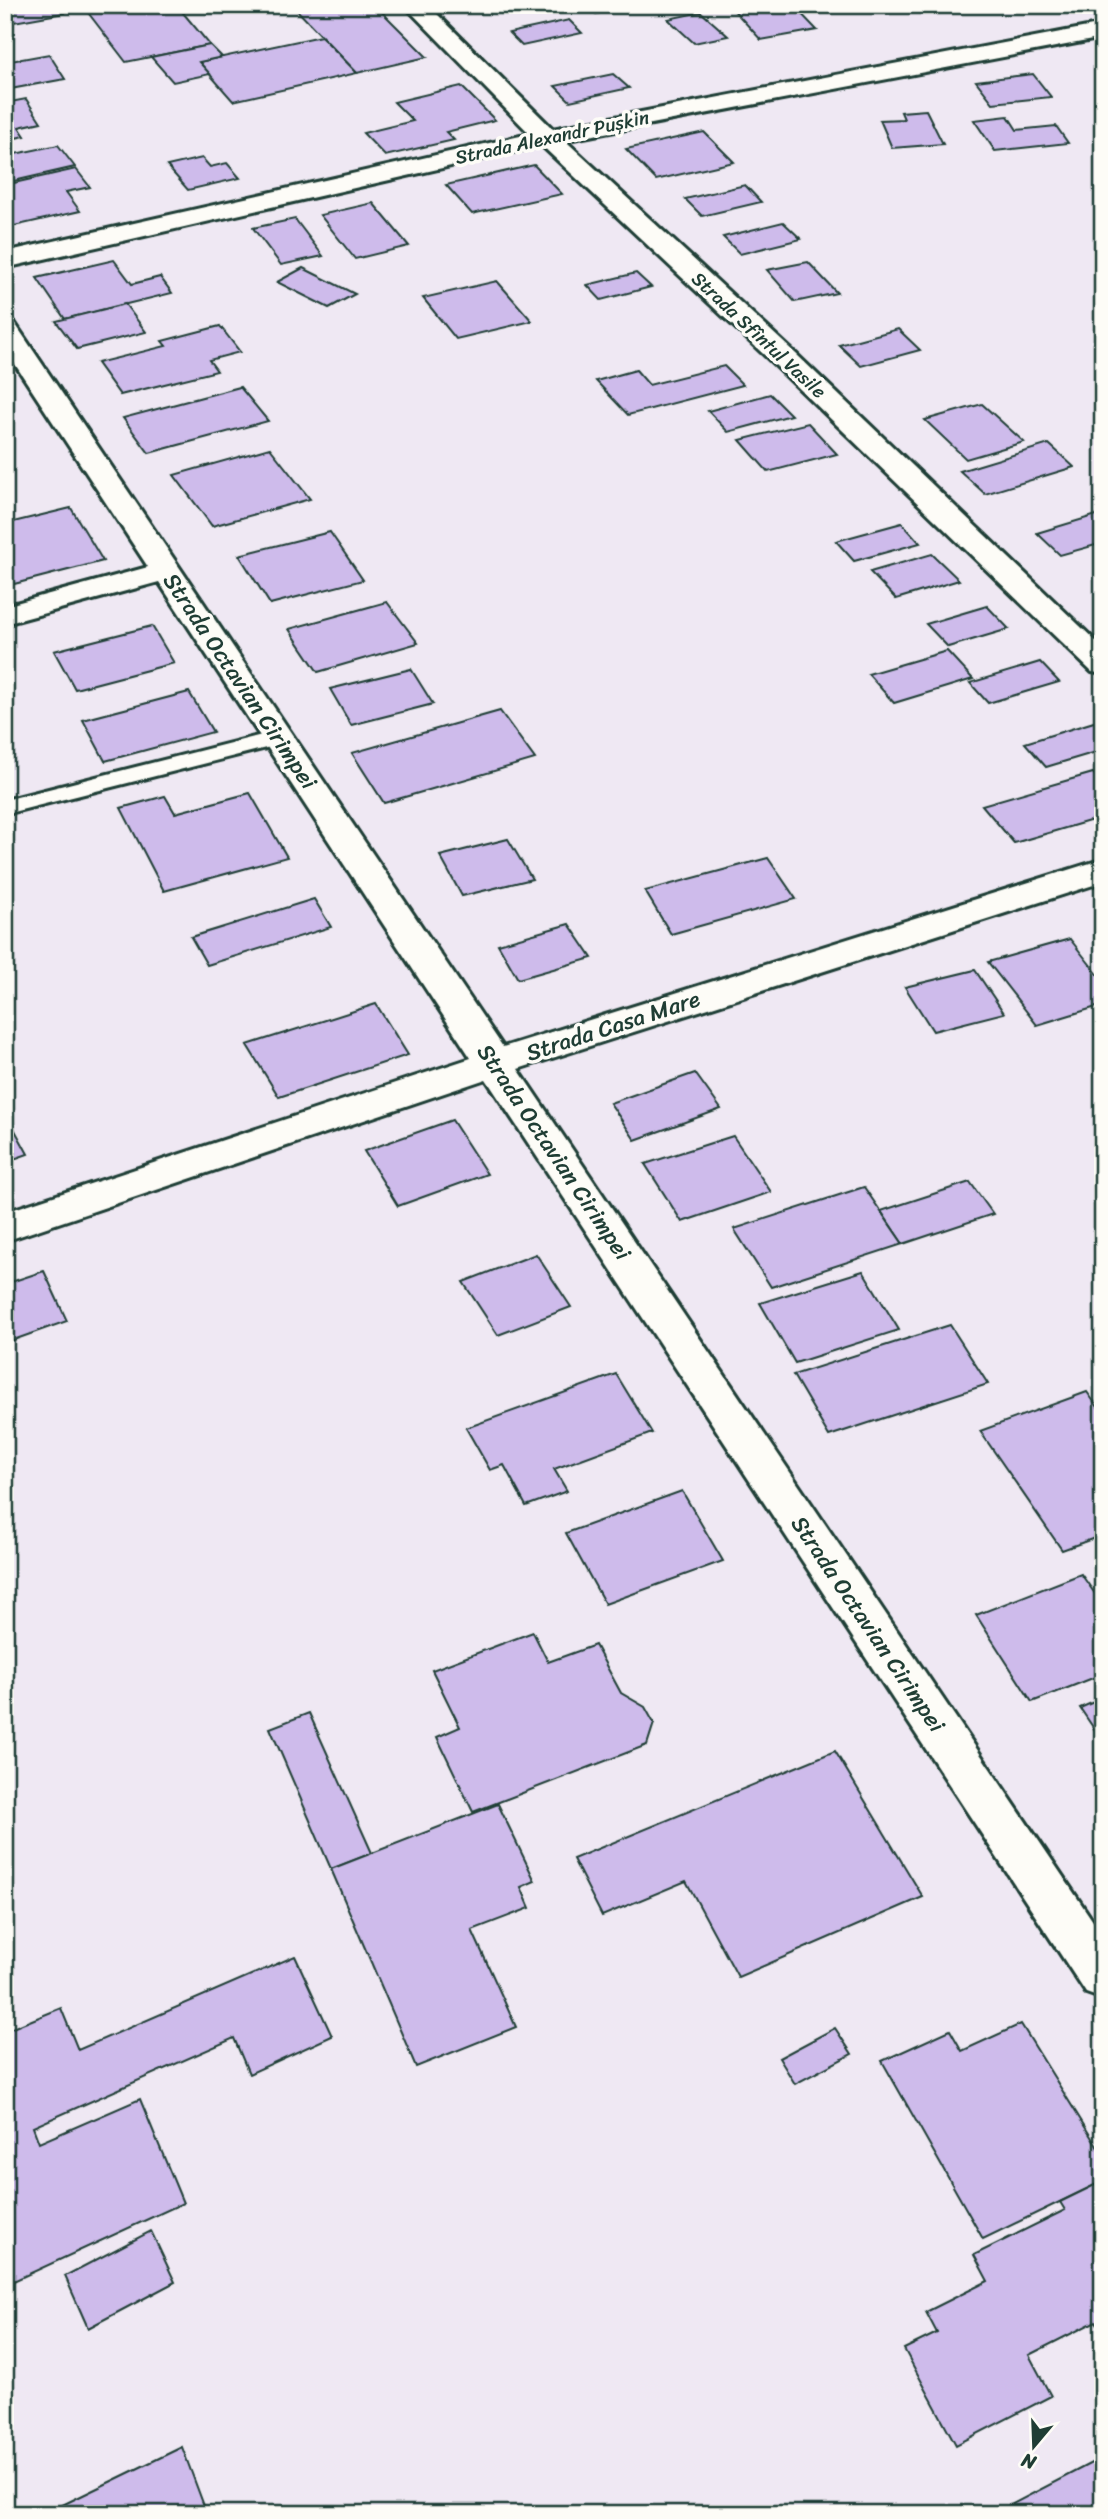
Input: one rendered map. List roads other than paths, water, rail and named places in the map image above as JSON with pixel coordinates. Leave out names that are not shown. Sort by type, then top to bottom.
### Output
[{"type":"street","name":"Strada Sfîntul Vasile","points":[[415,5],[547,136],[795,369],[1103,665]]},
{"type":"street","name":"Strada Alexandr Pușkin","points":[[5,260],[547,136],[1103,31]]},
{"type":"street","name":"Strada Octavian Cirimpei","points":[[5,328],[1103,1977]]},
{"type":"street","points":[[5,615],[166,571]]},
{"type":"street","name":"Strada Casa Mare","points":[[5,1227],[495,1063],[1103,870]]},
{"type":"lane","points":[[5,807],[278,738]]}]
